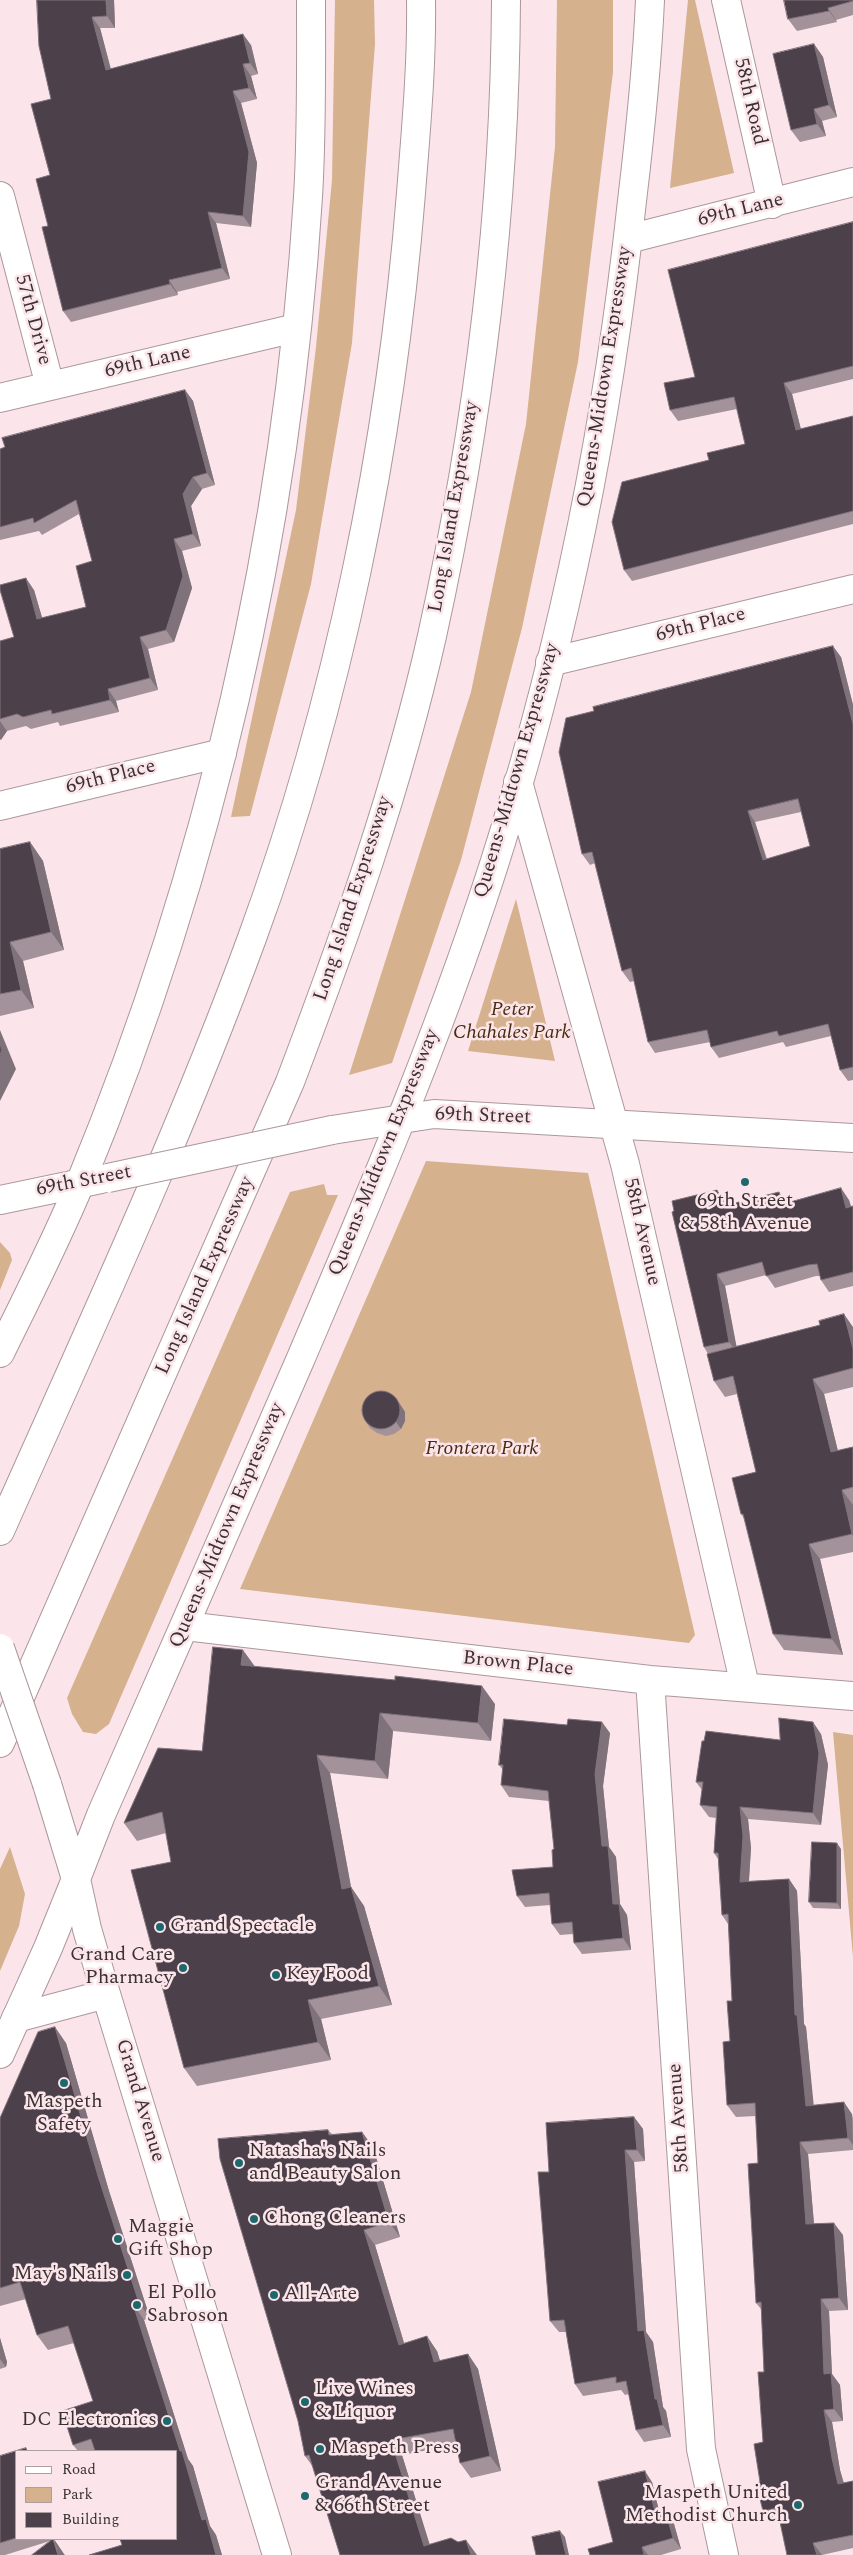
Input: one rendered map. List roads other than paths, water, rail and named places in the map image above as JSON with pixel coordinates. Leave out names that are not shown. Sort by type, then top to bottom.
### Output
[{"type":"main road","points":[[0,1353],[80,1183],[141,1023],[197,844],[222,753],[264,558],[296,328],[308,196],[312,0]]},
{"type":"main road","points":[[0,1531],[167,1152],[212,1044],[259,919],[323,714],[371,492],[391,368],[409,214],[421,0]]},
{"type":"main road","name":"Long Island Expressway","points":[[0,1743],[290,1082],[330,978],[364,878],[401,754],[432,638],[475,401],[501,166],[506,0]]},
{"type":"main road","name":"Queens-Midtown Expressway","points":[[0,2054],[48,1948],[101,1814],[184,1626],[402,1118],[466,946],[518,782],[550,662],[574,561],[614,348],[640,131],[650,0]]},
{"type":"main road","name":"58th Road","points":[[726,0],[772,204]]},
{"type":"main road","name":"69th Lane","points":[[628,239],[853,182]]},
{"type":"main road","name":"57th Drive","points":[[0,196],[50,386]]},
{"type":"main road","name":"69th Lane","points":[[0,398],[296,328]]},
{"type":"main road","name":"69th Place","points":[[550,662],[853,589]]},
{"type":"main road","name":"69th Place","points":[[0,806],[222,753]]},
{"type":"main road","name":"58th Avenue","points":[[518,782],[614,1124],[745,1686]]},
{"type":"main road","name":"69th Street","points":[[0,1200],[332,1130],[434,1114],[853,1138]]},
{"type":"main road","name":"Brown Place","points":[[184,1626],[650,1680],[853,1696]]},
{"type":"main road","name":"Grand Avenue","points":[[0,1648],[76,1879],[87,1929],[106,1994],[277,2555]]},
{"type":"main road","name":"58th Avenue","points":[[650,1680],[701,2449],[724,2555]]},
{"type":"main road","points":[[16,2018],[106,1994]]},
{"type":"place","name":"69th Street & 58th Avenue","points":[[745,1182]]},
{"type":"place","name":"Grand Spectacle","points":[[160,1927]]},
{"type":"place","name":"Grand Care Pharmacy","points":[[183,1968]]},
{"type":"place","name":"Key Food","points":[[276,1975]]},
{"type":"place","name":"Maspeth Safety","points":[[64,2083]]},
{"type":"place","name":"Natasha's Nails and Beauty Salon","points":[[239,2163]]},
{"type":"place","name":"Chong Cleaners","points":[[254,2219]]},
{"type":"place","name":"Maggie Gift Shop","points":[[118,2239]]},
{"type":"place","name":"May's Nails","points":[[127,2275]]},
{"type":"place","name":"All-Arte","points":[[274,2295]]},
{"type":"place","name":"El Pollo Sabroson","points":[[137,2305]]},
{"type":"place","name":"Live Wines & Liquor","points":[[305,2402]]},
{"type":"place","name":"DC Electronics","points":[[167,2421]]},
{"type":"place","name":"Maspeth Press","points":[[320,2449]]},
{"type":"place","name":"Grand Avenue & 66th Street","points":[[305,2496]]},
{"type":"place","name":"Maspeth United Methodist Church","points":[[798,2505]]},
{"type":"park label","name":"Peter Chahales Park","points":[[512,1022]]},
{"type":"park label","name":"Frontera Park","points":[[482,1450]]}]
